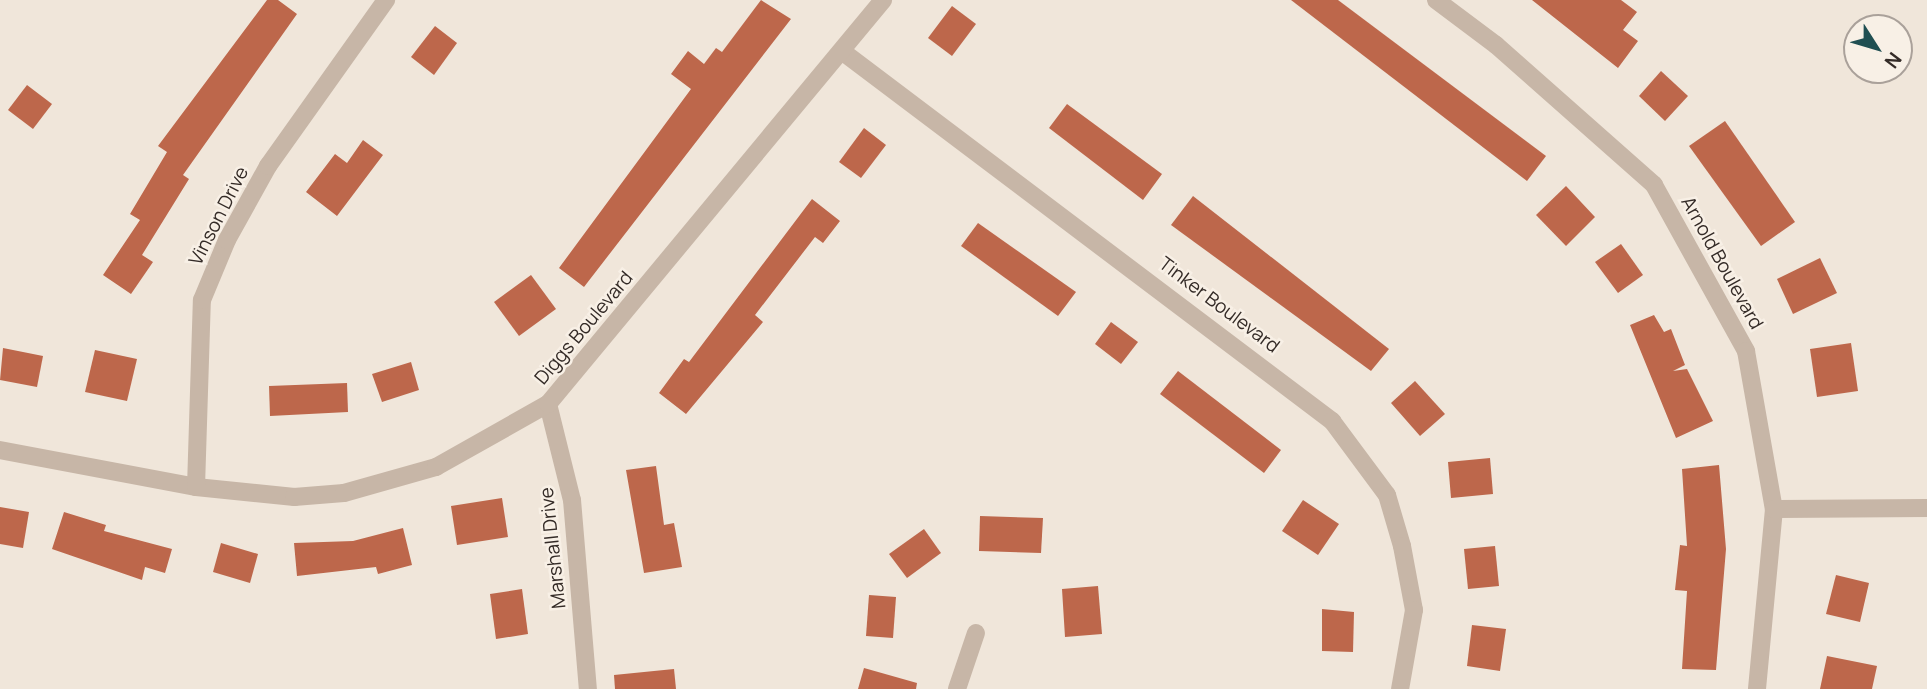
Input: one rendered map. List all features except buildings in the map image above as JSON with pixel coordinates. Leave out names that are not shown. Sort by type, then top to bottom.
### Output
[{"type":"street","name":"Vinson Drive","points":[[196,487],[202,300],[227,240],[268,166],[386,0]]},
{"type":"street","name":"Diggs Boulevard","points":[[0,450],[196,487],[295,497],[344,493],[436,467],[548,404],[843,52],[883,0]]},
{"type":"street","name":"Arnold Boulevard","points":[[1436,0],[1496,45],[1654,185],[1746,351],[1774,509],[1757,689]]},
{"type":"street","name":"Tinker Boulevard","points":[[843,52],[1332,421],[1387,495],[1402,546],[1414,610],[1400,689]]},
{"type":"street","name":"Marshall Drive","points":[[548,404],[572,500],[588,689]]},
{"type":"street","points":[[1774,509],[1927,508]]},
{"type":"street","points":[[957,689],[976,633]]}]
